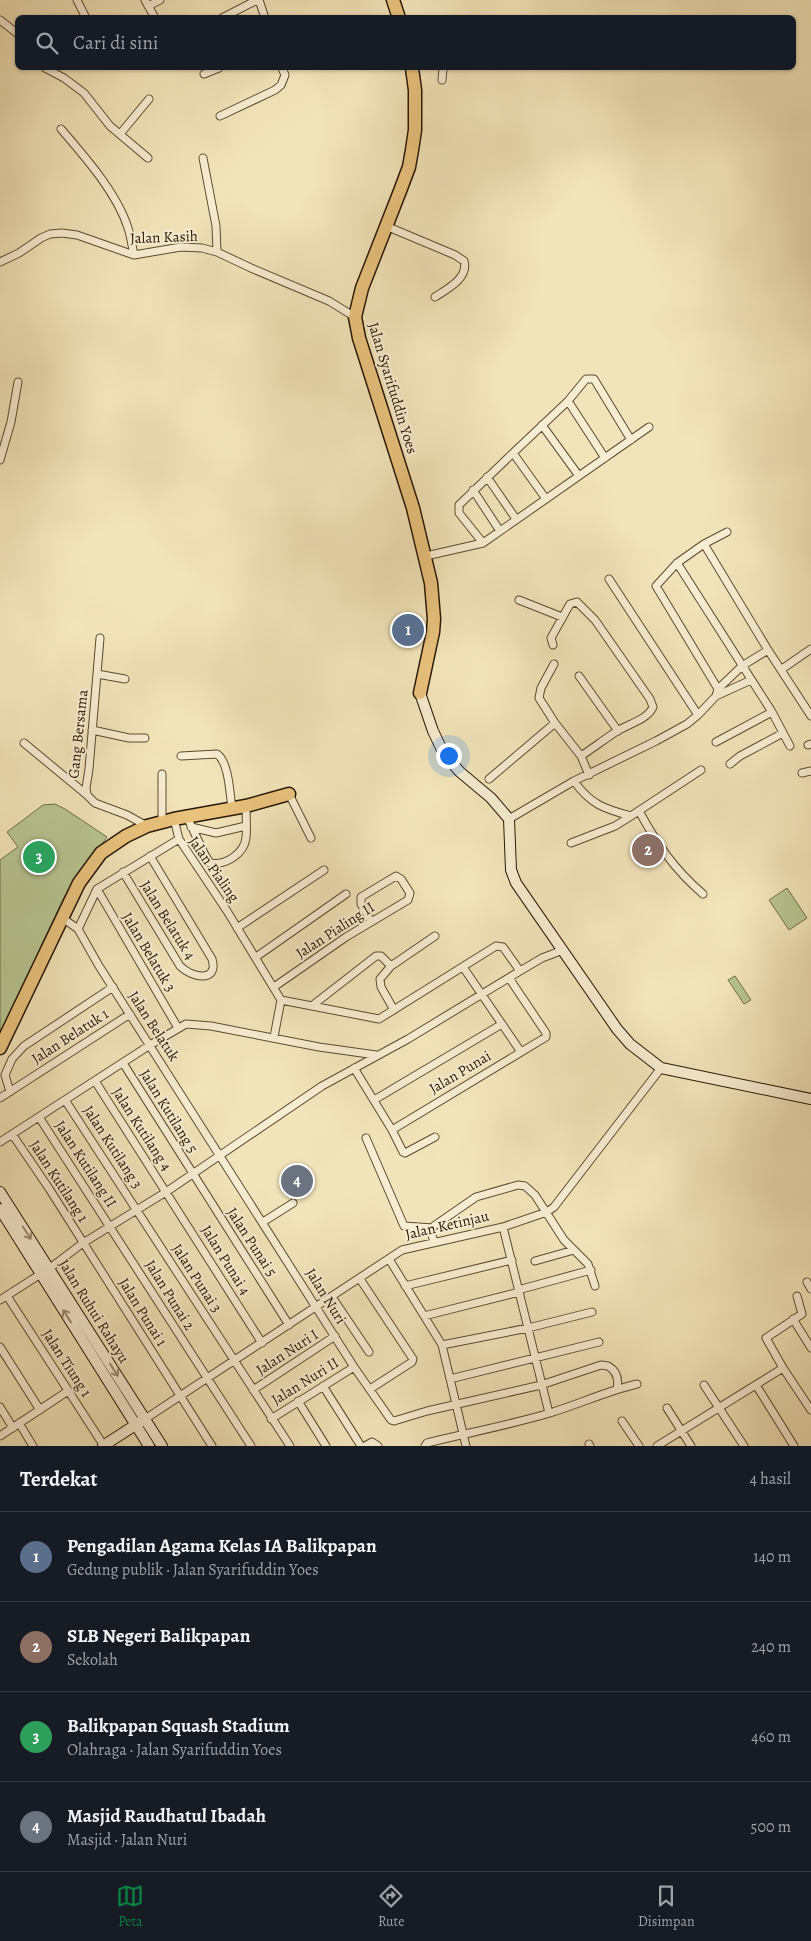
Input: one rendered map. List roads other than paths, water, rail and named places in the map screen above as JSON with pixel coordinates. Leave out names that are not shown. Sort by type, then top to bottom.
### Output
[{"type":"highway","points":[[393,0],[398,15]]},
{"type":"highway","name":"Jalan Syarifuddin Yoes","points":[[415,70],[415,130],[409,167],[362,288],[355,317],[359,338],[413,508],[431,583],[434,619],[429,658],[420,693]]},
{"type":"highway","points":[[0,1048],[61,917],[79,883],[101,853],[126,836],[147,826],[179,822],[289,794]]},
{"type":"street","points":[[78,0],[85,15]]},
{"type":"street","points":[[153,15],[146,3],[160,0]]},
{"type":"street","points":[[228,15],[258,0],[264,15]]},
{"type":"street","points":[[0,20],[15,32]]},
{"type":"street","points":[[49,70],[64,78],[84,94],[102,117],[148,158]]},
{"type":"street","points":[[204,74],[214,70]]},
{"type":"street","points":[[220,116],[275,90],[281,84],[285,75],[283,70]]},
{"type":"street","points":[[442,80],[443,70]]},
{"type":"street","points":[[120,134],[149,99]]},
{"type":"street","points":[[61,129],[95,168],[123,215],[134,255]]},
{"type":"street","points":[[203,158],[216,226],[217,252]]},
{"type":"street","points":[[386,226],[455,255],[464,261],[466,268],[457,282],[436,297]]},
{"type":"street","name":"Jalan Kasih","points":[[0,262],[19,253],[41,238],[50,234],[62,233],[77,235],[134,255],[181,248],[202,248],[217,252],[329,301],[355,317]]},
{"type":"street","points":[[483,543],[459,513],[459,505],[568,401],[586,379],[594,379],[632,440]]},
{"type":"street","points":[[0,460],[11,422],[18,382]]},
{"type":"street","points":[[568,401],[605,458]]},
{"type":"street","points":[[542,425],[579,476]]},
{"type":"street","points":[[426,556],[483,543],[649,427]]},
{"type":"street","points":[[513,452],[546,499]]},
{"type":"street","points":[[487,477],[516,519]]},
{"type":"street","points":[[473,490],[500,531]]},
{"type":"street","points":[[717,692],[656,587],[657,583],[677,563],[704,544],[727,532]]},
{"type":"street","points":[[704,544],[768,650],[811,716]]},
{"type":"street","points":[[677,563],[772,712],[790,746]]},
{"type":"street","points":[[610,579],[698,715]]},
{"type":"street","points":[[519,600],[562,617]]},
{"type":"street","points":[[553,645],[551,638],[562,617],[573,602],[577,602],[588,612],[654,707],[651,712],[581,756]]},
{"type":"street","name":"Gang Bersama","points":[[100,638],[86,788],[87,795],[95,803],[127,815],[147,826]]},
{"type":"street","points":[[782,670],[811,649]]},
{"type":"street","points":[[509,819],[574,781],[687,724],[698,715],[742,666],[768,650]]},
{"type":"street","points":[[554,664],[541,688],[539,698],[555,723],[581,756],[589,775]]},
{"type":"street","points":[[97,674],[126,679]]},
{"type":"street","points":[[579,676],[618,731]]},
{"type":"street","points":[[717,692],[751,680]]},
{"type":"street","points":[[420,693],[433,731],[444,754],[460,772],[491,798],[509,819],[513,876],[622,1035],[642,1054],[661,1068],[811,1099]]},
{"type":"street","points":[[716,742],[772,712]]},
{"type":"street","points":[[489,779],[555,723]]},
{"type":"street","points":[[92,730],[129,738],[145,738]]},
{"type":"street","points":[[730,764],[740,756],[783,734]]},
{"type":"street","points":[[24,743],[87,795]]},
{"type":"street","points":[[181,756],[220,755],[226,769],[232,809]]},
{"type":"street","points":[[571,843],[615,826],[701,770]]},
{"type":"street","points":[[802,773],[811,772]]},
{"type":"street","points":[[162,774],[179,822],[210,862],[218,864],[234,857],[242,847],[246,840],[246,806]]},
{"type":"street","points":[[574,781],[584,795],[595,804],[611,811],[631,816]]},
{"type":"street","points":[[289,794],[311,838]]},
{"type":"street","points":[[639,811],[658,844],[690,883],[703,894]]},
{"type":"street","points":[[179,822],[216,833],[246,826]]},
{"type":"street","points":[[179,822],[179,839]]},
{"type":"street","name":"Jalan Pialing","points":[[97,889],[179,839],[256,957],[281,1000]]},
{"type":"street","name":"Jalan Belatuk 4","points":[[123,872],[180,966],[194,976],[202,977],[212,969],[212,959],[150,856]]},
{"type":"street","points":[[237,928],[324,870]]},
{"type":"street","name":"Jalan Pialing II","points":[[274,987],[346,936],[408,900],[410,897],[401,879],[396,876],[363,894],[361,904],[371,921]]},
{"type":"street","points":[[78,929],[97,889]]},
{"type":"street","name":"Jalan Belatuk 3","points":[[97,889],[178,1028]]},
{"type":"street","points":[[256,957],[346,894]]},
{"type":"street","name":"Jalan Belatuk","points":[[61,917],[78,929],[220,1154]]},
{"type":"street","points":[[394,1010],[379,982],[380,979],[390,966],[435,936]]},
{"type":"street","points":[[274,1037],[281,1000],[379,1019],[496,946],[503,947],[520,970]]},
{"type":"street","points":[[0,1300],[45,1271],[83,1243],[166,1192],[322,1086],[481,995],[520,970],[542,958],[563,950]]},
{"type":"street","points":[[313,1005],[376,956],[382,956],[390,966]]},
{"type":"street","points":[[463,967],[521,1052]]},
{"type":"street","name":"Jalan Punai","points":[[392,1130],[546,1036],[509,978]]},
{"type":"street","points":[[10,1092],[5,1075],[16,1053],[113,987]]},
{"type":"street","name":"Jalan Belatuk 1","points":[[0,1098],[130,1014]]},
{"type":"street","points":[[0,1142],[150,1045],[186,1024],[377,1055]]},
{"type":"street","points":[[374,1100],[502,1024]]},
{"type":"street","name":"Jalan Kutilang 5","points":[[123,1063],[192,1174]]},
{"type":"street","points":[[354,1068],[392,1130],[403,1152],[405,1153],[435,1137]]},
{"type":"street","name":"Jalan Ketinjau","points":[[103,1446],[406,1249],[503,1227],[547,1212],[554,1207],[661,1068]]},
{"type":"street","name":"Jalan Kutilang 4","points":[[94,1081],[166,1192]]},
{"type":"street","name":"Jalan Kutilang 3","points":[[65,1100],[138,1210]]},
{"type":"street","name":"Jalan Kutilang II","points":[[39,1116],[111,1226]]},
{"type":"street","name":"Jalan Kutilang 1","points":[[12,1134],[83,1243]]},
{"type":"street","points":[[366,1138],[404,1226],[433,1228],[476,1196],[518,1185],[525,1186],[535,1195],[564,1240],[588,1264],[594,1286]]},
{"type":"street","name":"Jalan Nuri","points":[[220,1154],[354,1367],[393,1421],[457,1405]]},
{"type":"street","name":"Jalan Punai 5","points":[[192,1174],[289,1325]]},
{"type":"street","name":"Jalan Ruhui Rahayu","points":[[0,1192],[149,1446]]},
{"type":"street","name":"Jalan Punai 4","points":[[166,1192],[262,1343]]},
{"type":"street","points":[[263,1222],[293,1204]]},
{"type":"street","name":"Jalan Ruhui Rahayu","points":[[0,1210],[45,1271],[162,1446]]},
{"type":"street","name":"Jalan Punai 3","points":[[138,1210],[290,1446]]},
{"type":"street","name":"Jalan Punai 2","points":[[111,1226],[162,1310],[251,1446]]},
{"type":"street","points":[[503,1227],[549,1414]]},
{"type":"street","points":[[433,1228],[434,1242]]},
{"type":"street","name":"Jalan Punai 1","points":[[83,1243],[180,1396]]},
{"type":"street","points":[[535,1261],[574,1250]]},
{"type":"street","points":[[388,1259],[442,1345],[466,1446]]},
{"type":"street","points":[[405,1286],[512,1260]]},
{"type":"street","points":[[424,1316],[591,1270]]},
{"type":"street","points":[[360,1279],[413,1359],[412,1362],[370,1389]]},
{"type":"street","name":"Jalan Tiung 1","points":[[7,1296],[103,1446]]},
{"type":"street","points":[[797,1296],[803,1313],[766,1338],[811,1410]]},
{"type":"street","points":[[332,1297],[369,1352]]},
{"type":"street","points":[[442,1345],[528,1328],[592,1312]]},
{"type":"street","points":[[793,1320],[811,1348]]},
{"type":"street","name":"Jalan Nuri I","points":[[253,1390],[335,1336]]},
{"type":"street","points":[[450,1379],[599,1342]]},
{"type":"street","points":[[0,1347],[40,1410]]},
{"type":"street","points":[[457,1405],[541,1385],[601,1365],[612,1368],[617,1375],[617,1389]]},
{"type":"street","name":"Jalan Nuri II","points":[[272,1419],[354,1367]]},
{"type":"street","points":[[657,1446],[783,1368]]},
{"type":"street","points":[[426,1445],[463,1434],[549,1414],[636,1384]]},
{"type":"street","points":[[756,1384],[794,1446]]},
{"type":"street","points":[[704,1385],[744,1446]]},
{"type":"street","points":[[323,1386],[361,1446]]},
{"type":"street","points":[[0,1436],[68,1391]]},
{"type":"street","points":[[180,1396],[212,1446]]},
{"type":"street","points":[[298,1401],[326,1446]]},
{"type":"street","points":[[0,1407],[33,1446]]},
{"type":"street","points":[[666,1408],[691,1446]]},
{"type":"street","points":[[622,1421],[639,1446]]},
{"type":"street","points":[[365,1446],[372,1442],[378,1446]]},
{"type":"place","name":"Pengadilan Agama Kelas IA Balikpapan","points":[[408,630]]},
{"type":"place","name":"SLB Negeri Balikpapan","points":[[648,850]]},
{"type":"place","name":"Balikpapan Squash Stadium","points":[[39,857]]},
{"type":"place","name":"Masjid Raudhatul Ibadah","points":[[297,1181]]}]
